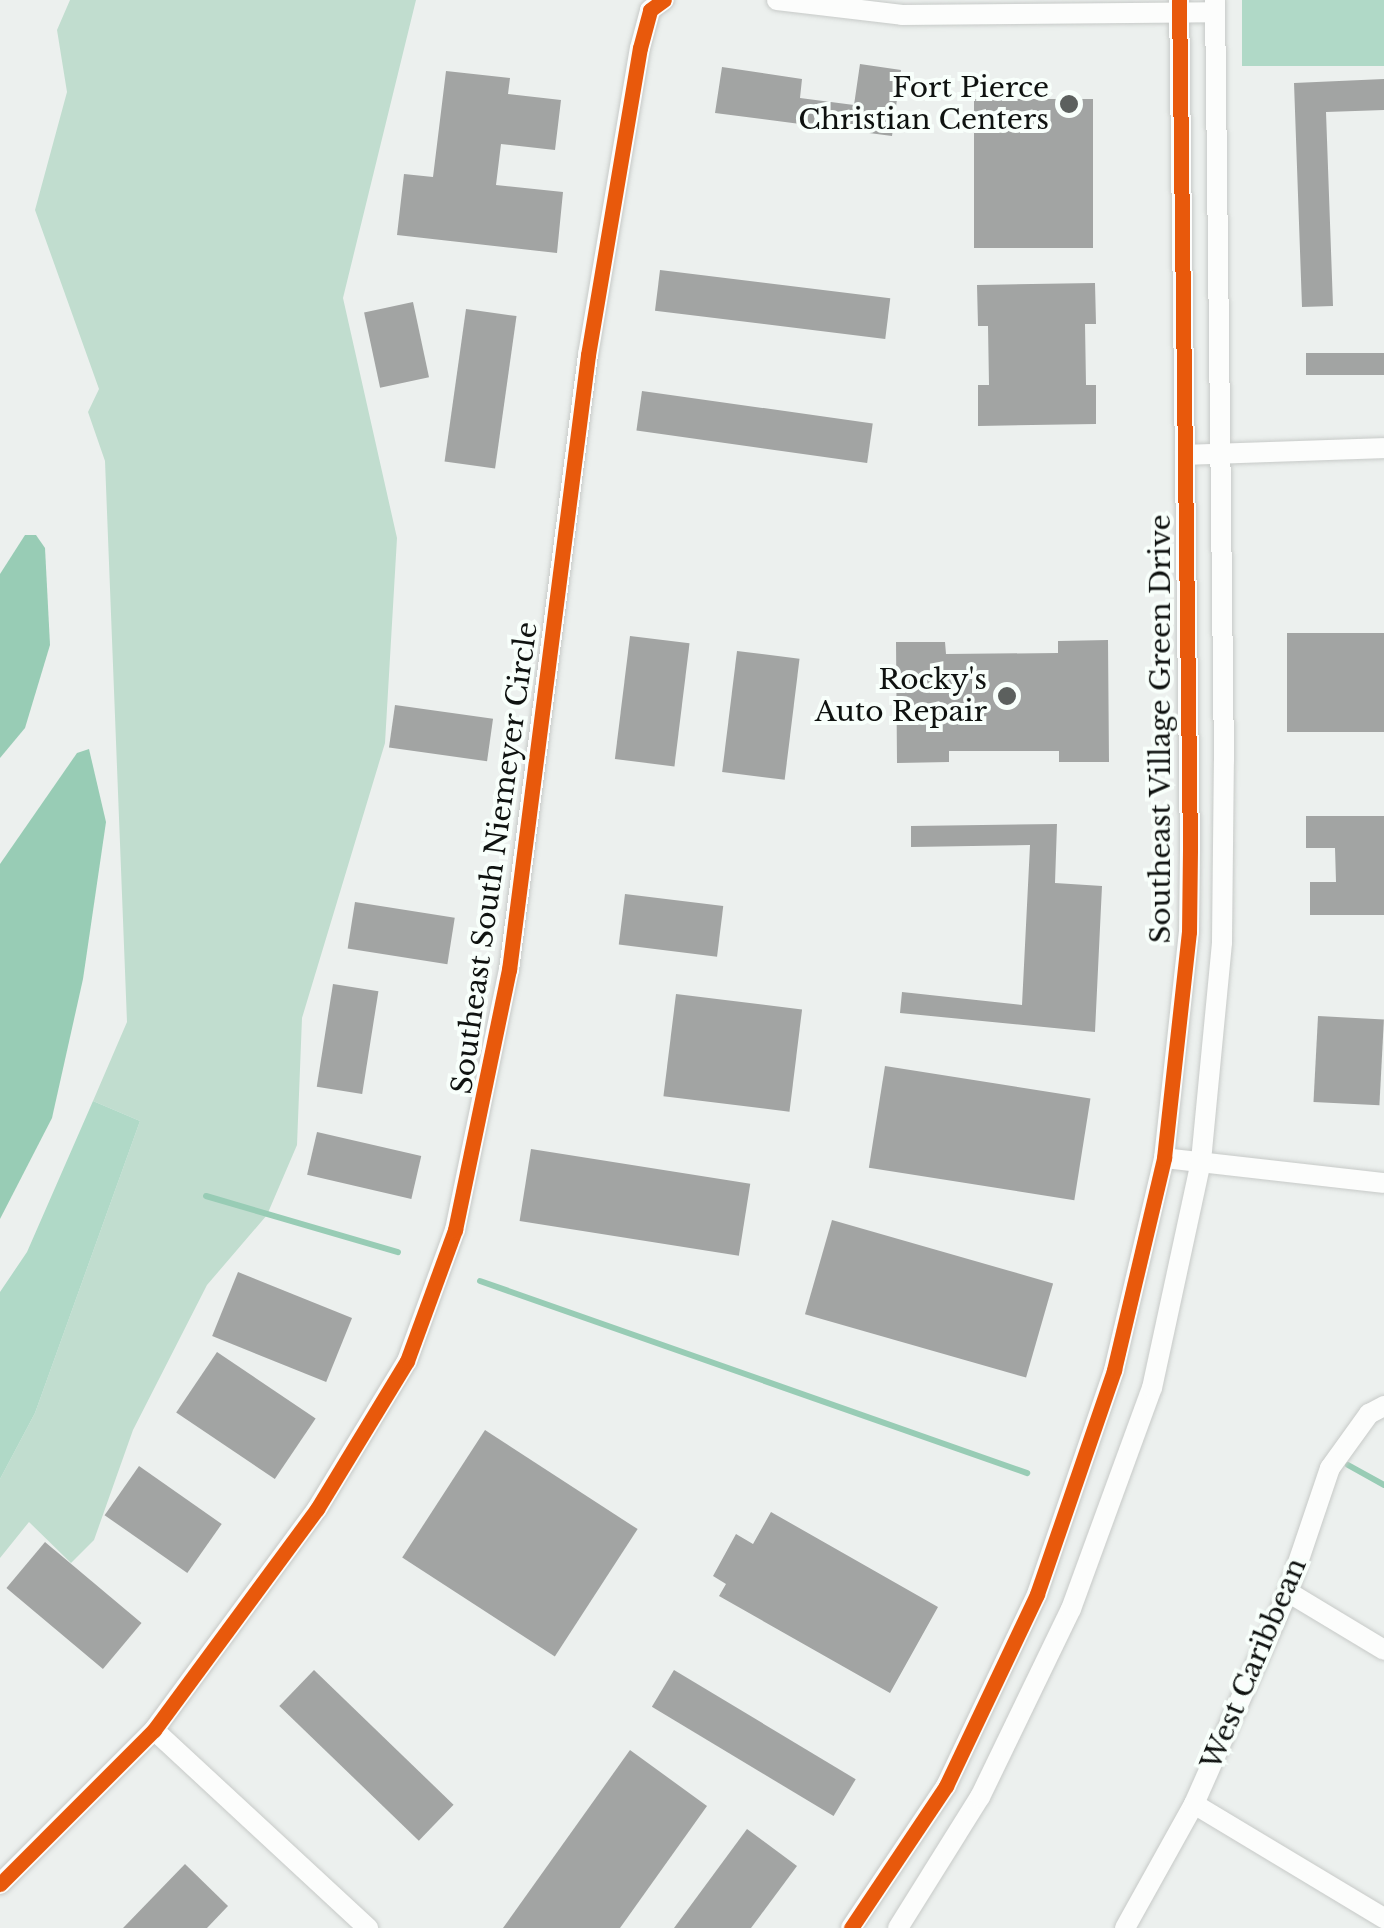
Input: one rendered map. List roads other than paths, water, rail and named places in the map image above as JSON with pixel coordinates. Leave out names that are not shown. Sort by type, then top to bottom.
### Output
[{"type":"street","name":"Southeast South Niemeyer Circle","points":[[0,1884],[154,1730],[317,1509],[407,1361],[455,1230],[509,970],[588,355],[640,48],[650,10],[664,0]]},
{"type":"street","points":[[777,0],[902,15],[1215,6],[1222,942],[1201,1161],[1152,1388],[1071,1609],[980,1798],[898,1928]]},
{"type":"street","name":"Southeast Village Green Drive","points":[[851,1928],[946,1786],[1038,1594],[1114,1370],[1164,1158],[1189,932],[1180,6]]},
{"type":"street","points":[[1185,456],[1384,448]]},
{"type":"street","points":[[1164,1158],[1384,1183]]},
{"type":"street","name":"West Caribbean","points":[[1125,1928],[1194,1804],[1288,1592],[1330,1468],[1369,1414],[1384,1406]]},
{"type":"street","points":[[1288,1592],[1384,1650]]},
{"type":"street","points":[[154,1730],[368,1928]]},
{"type":"street","points":[[1194,1804],[1384,1918]]},
{"type":"waterway","points":[[206,1196],[398,1252]]},
{"type":"waterway","points":[[480,1281],[1027,1473]]},
{"type":"waterway","points":[[1348,1465],[1384,1485]]},
{"type":"place","name":"Fort Pierce Christian Centers","points":[[1069,104]]},
{"type":"place","name":"Rocky's Auto Repair","points":[[1007,696]]}]
